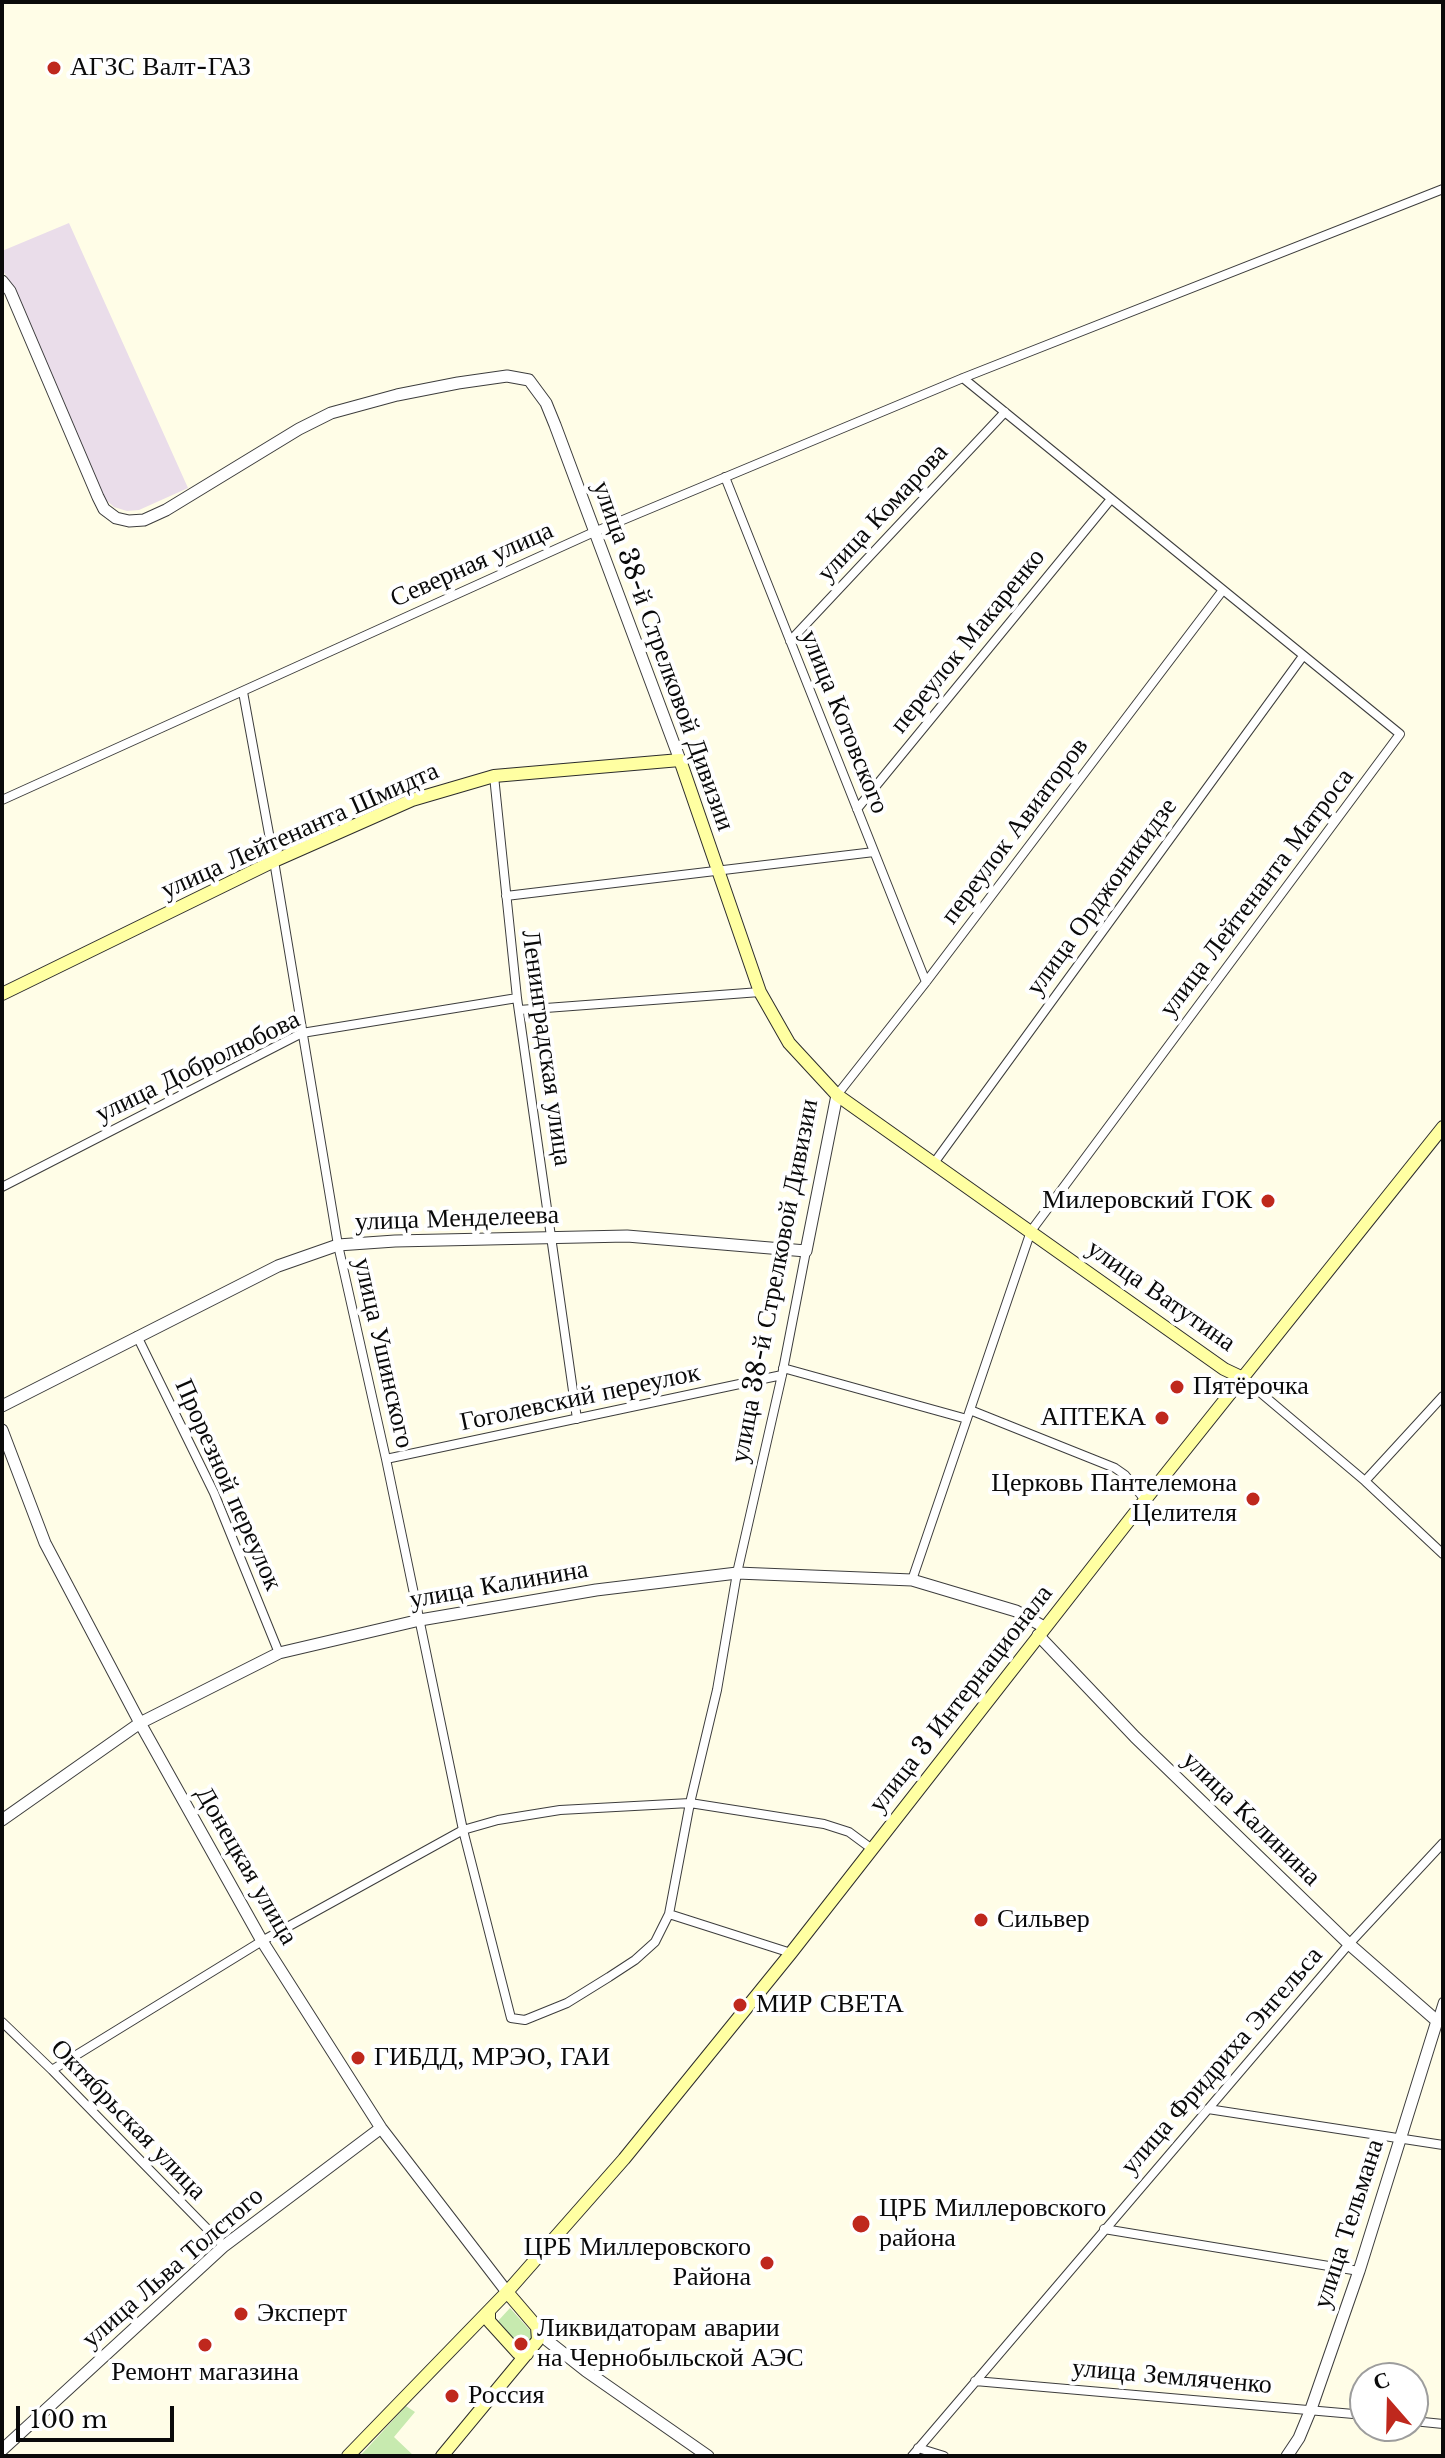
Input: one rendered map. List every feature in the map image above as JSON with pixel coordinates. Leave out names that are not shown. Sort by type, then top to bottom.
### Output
[{"type":"main road","name":"улица Лейтенанта Шмидта","points":[[2,994],[274,861],[412,800],[494,776],[680,760]]},
{"type":"main road","name":"улица 38-й Стрелковой Дивизии","points":[[680,760],[760,992],[789,1043],[837,1095]]},
{"type":"main road","name":"улица Ватутина","points":[[837,1095],[1224,1369],[1243,1378]]},
{"type":"main road","name":"улица 3 Интернационала","points":[[348,2456],[507,2292],[624,2159],[791,1953],[1041,1631],[1443,1127]]},
{"type":"main road","points":[[442,2456],[541,2336],[507,2292]]},
{"type":"main road","points":[[489,2311],[489,2321],[518,2353],[527,2354]]},
{"type":"street","name":"Северная улица","points":[[2,800],[594,532],[963,378],[1443,189]]},
{"type":"street","name":"улица 38-й Стрелковой Дивизии","points":[[2,281],[10,291],[104,509],[116,518],[129,521],[144,520],[166,510],[299,429],[331,413],[458,383],[507,376],[529,380],[546,403],[680,760]]},
{"type":"street","name":"улица Лейтенанта Матроса","points":[[912,1580],[1031,1231],[1400,734],[963,378]]},
{"type":"street","name":"улица Комарова","points":[[790,641],[1005,412]]},
{"type":"street","name":"улица Котовского","points":[[725,477],[926,982]]},
{"type":"street","name":"переулок Макаренко","points":[[857,809],[1111,499]]},
{"type":"street","name":"переулок Авиаторов","points":[[837,1095],[1223,590]]},
{"type":"street","name":"улица Орджоникидзе","points":[[934,1163],[1303,656]]},
{"type":"street","name":"улица Ушинского","points":[[243,692],[338,1245],[463,1830],[511,2018],[525,2020],[567,2003],[635,1960],[655,1942],[669,1914]]},
{"type":"street","name":"Ленинградская улица","points":[[494,776],[517,998],[577,1419]]},
{"type":"street","points":[[506,896],[874,852]]},
{"type":"street","points":[[519,1010],[760,992]]},
{"type":"street","name":"улица Добролюбова","points":[[2,1187],[302,1033],[517,998]]},
{"type":"street","name":"улица 38-й Стрелковой Дивизии","points":[[669,1914],[837,1095]]},
{"type":"street","name":"улица Менделеева","points":[[2,1406],[278,1266],[338,1245],[627,1236],[806,1251]]},
{"type":"street","name":"Прорезной переулок","points":[[137,1336],[214,1493],[279,1653]]},
{"type":"street","name":"Гоголевский переулок","points":[[386,1459],[782,1372],[968,1415],[1115,1468],[1125,1475],[1145,1500]]},
{"type":"street","name":"улица Ватутина","points":[[1243,1378],[1365,1481],[1443,1554]]},
{"type":"street","points":[[1365,1481],[1443,1396]]},
{"type":"street","name":"Донецкая улица","points":[[2,1430],[45,1543],[140,1723],[262,1941],[381,2128],[507,2292]]},
{"type":"street","name":"улица Калинина","points":[[2,1819],[140,1723],[279,1653],[420,1620],[596,1590],[737,1573],[912,1580],[1016,1611],[1041,1631],[1135,1737],[1349,1944],[1440,2022]]},
{"type":"street","points":[[52,2070],[262,1941],[463,1830],[498,1820],[560,1810],[690,1803],[824,1824],[849,1832],[872,1849]]},
{"type":"street","name":"улица Фридриха Энгельса","points":[[912,2456],[1349,1944],[1443,1843]]},
{"type":"street","points":[[669,1914],[791,1953]]},
{"type":"street","name":"улица Тельмана","points":[[1287,2456],[1299,2438],[1311,2409],[1359,2271],[1440,2022],[1443,2002]]},
{"type":"street","name":"Октябрьская улица","points":[[2,2022],[224,2246]]},
{"type":"street","points":[[1208,2109],[1443,2145]]},
{"type":"street","name":"улица Льва Толстого","points":[[2,2450],[224,2246],[381,2128]]},
{"type":"street","points":[[1104,2229],[1359,2271]]},
{"type":"street","points":[[541,2336],[704,2455]]},
{"type":"street","name":"улица Земляченко","points":[[975,2381],[1349,2413]]},
{"type":"street","points":[[918,2448],[944,2456]]},
{"type":"shaded area","points":[[69,223],[188,488],[139,510],[127,511],[114,507],[105,499],[14,289],[2,269],[2,251]]},
{"type":"green space","points":[[510,2308],[535,2336],[523,2350],[498,2321]]},
{"type":"green space","points":[[406,2406],[415,2412],[394,2437],[414,2456],[360,2456]]},
{"type":"place","name":"АГЗС Валт-ГАЗ","points":[[54,68]]},
{"type":"place","name":"Милеровский ГОК","points":[[1268,1201]]},
{"type":"place","name":"Пятёрочка","points":[[1177,1387]]},
{"type":"place","name":"АПТЕКА","points":[[1162,1418]]},
{"type":"place","name":"Церковь Пантелемона Целителя","points":[[1253,1499]]},
{"type":"place","name":"Сильвер","points":[[981,1920]]},
{"type":"place","name":"МИР СВЕТА","points":[[740,2005]]},
{"type":"place","name":"ГИБДД, МРЭО, ГАИ","points":[[358,2058]]},
{"type":"place","name":"ЦРБ Миллеровского района","points":[[861,2224]]},
{"type":"place","name":"ЦРБ Миллеровского Района","points":[[767,2263]]},
{"type":"place","name":"Эксперт","points":[[241,2314]]},
{"type":"place","name":"Ликвидаторам аварии на Чернобыльской АЭС","points":[[521,2344]]},
{"type":"place","name":"Ремонт магазина","points":[[205,2345]]},
{"type":"place","name":"Россия","points":[[452,2396]]}]
